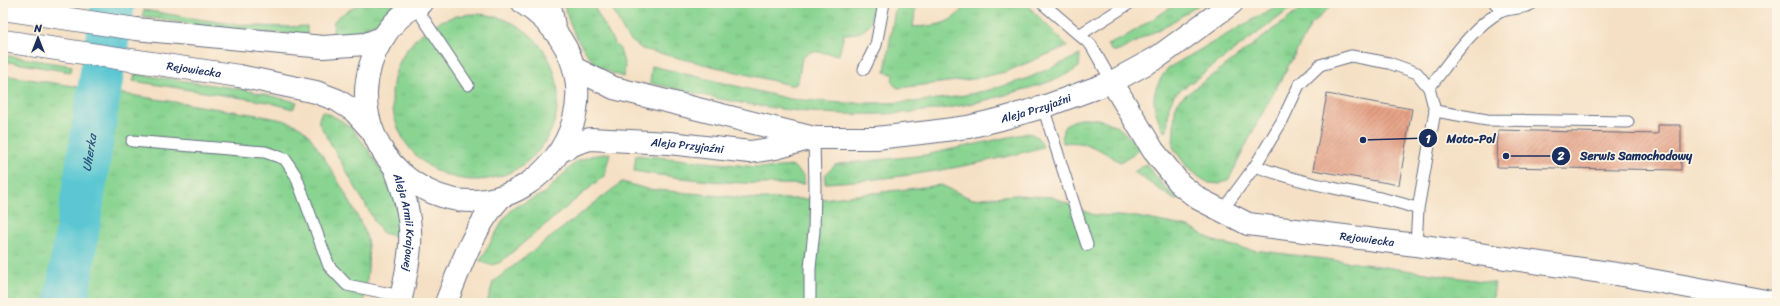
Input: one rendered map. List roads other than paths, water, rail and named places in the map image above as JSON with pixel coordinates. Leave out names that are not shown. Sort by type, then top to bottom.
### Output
[{"type":"main road","points":[[418,5],[398,20],[384,37],[374,54],[366,92],[372,131],[385,156],[412,182],[432,193],[455,199],[478,200],[501,196],[519,190],[535,180],[561,151],[568,138],[576,111],[578,97],[574,68],[566,48],[554,29],[539,14],[523,3]]},
{"type":"main road","name":"Aleja Przyjaźni","points":[[574,68],[614,88],[814,138],[876,138],[975,126],[1043,107],[1112,82],[1158,57],[1232,3]]},
{"type":"main road","points":[[3,9],[136,29],[323,47],[366,44],[384,37]]},
{"type":"main road","name":"Rejowiecka","points":[[3,40],[239,76],[316,92],[337,100],[354,111],[372,131]]},
{"type":"main road","name":"Rejowiecka","points":[[1112,82],[1152,150],[1181,185],[1199,199],[1221,212],[1248,224],[1416,245],[1622,275],[1777,303]]},
{"type":"main road","name":"Aleja Przyjaźni","points":[[561,151],[576,143],[590,139],[611,139],[750,152],[776,148],[814,138]]},
{"type":"main road","name":"Aleja Armii Krajowej","points":[[394,166],[402,187],[410,231],[408,259],[401,300]]},
{"type":"main road","points":[[446,303],[468,247],[478,227],[501,196]]},
{"type":"main road","name":"Rejowiecka","points":[[1686,287],[1733,303]]},
{"type":"street","points":[[550,3],[554,29]]},
{"type":"lane","points":[[864,69],[876,45],[884,3]]},
{"type":"lane","points":[[1042,3],[1091,45],[1112,82]]},
{"type":"lane","points":[[1079,35],[1130,3]]},
{"type":"lane","points":[[1428,88],[1482,24],[1499,7],[1528,6],[1533,3]]},
{"type":"lane","points":[[418,5],[468,85]]},
{"type":"lane","points":[[1221,212],[1256,166],[1282,121],[1300,85],[1320,65],[1351,56],[1389,63],[1417,73],[1428,88],[1435,111],[1418,209],[1416,245]]},
{"type":"lane","points":[[1043,107],[1087,245]]},
{"type":"lane","points":[[1435,111],[1488,120],[1628,122]]},
{"type":"lane","points":[[810,303],[810,268],[815,202],[814,138]]},
{"type":"lane","points":[[132,141],[265,152],[284,159],[296,176],[329,266],[347,285],[401,300]]},
{"type":"lane","points":[[1256,166],[1283,176],[1329,188],[1399,202],[1418,209]]},
{"type":"waterway","name":"Uherka","points":[[66,303],[113,3]]},
{"type":"place","name":"Moto-Pol","points":[[1363,140]]},
{"type":"place","name":"Serwis Samochodowy","points":[[1506,156]]}]
